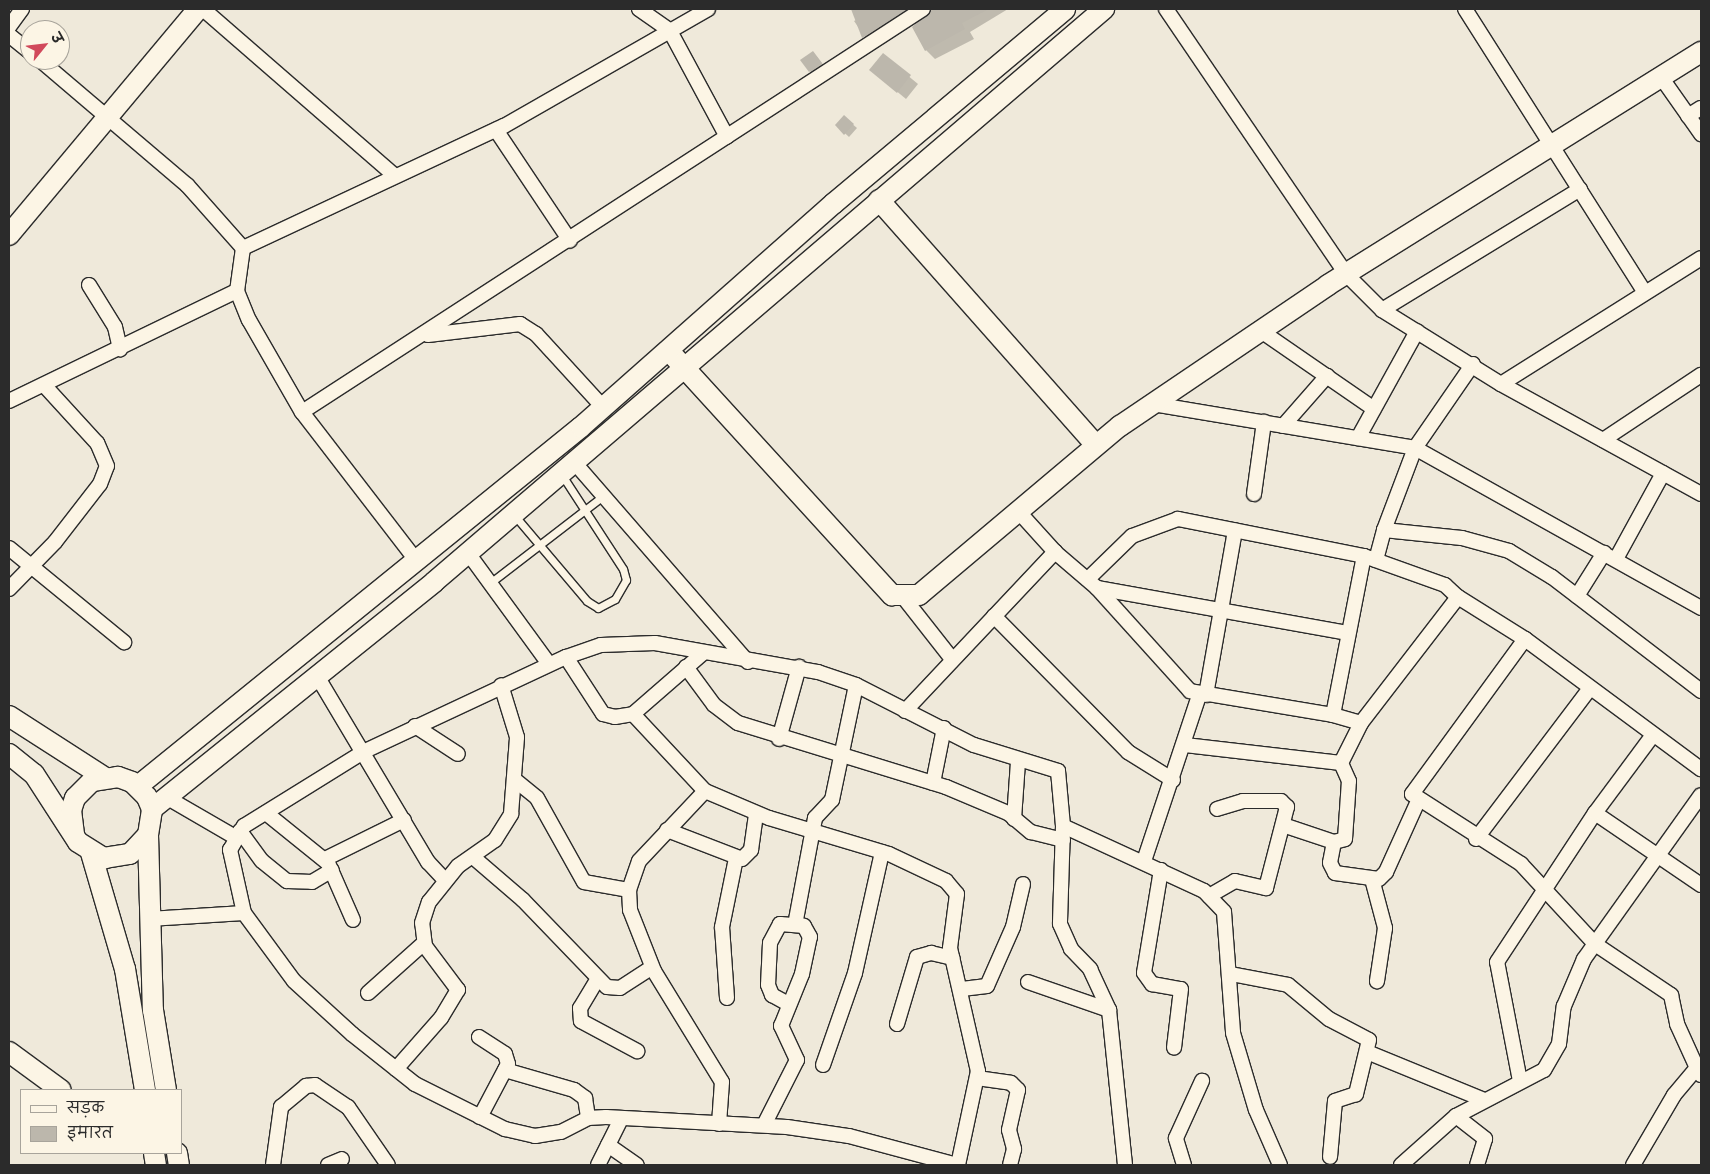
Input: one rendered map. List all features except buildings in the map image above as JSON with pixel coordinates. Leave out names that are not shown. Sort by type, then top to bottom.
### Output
[{"type":"main road","points":[[9,235],[108,114],[198,9]]},
{"type":"main road","points":[[138,786],[603,408],[833,204],[1065,9]]},
{"type":"main road","points":[[166,1089],[153,1010],[149,919],[148,835],[159,803],[468,553],[686,369],[879,200],[1104,9]]},
{"type":"main road","points":[[669,351],[892,595],[904,598],[919,595],[1096,445],[1153,404],[1346,274],[1701,52]]},
{"type":"main road","points":[[879,200],[1096,445]]},
{"type":"main road","points":[[9,716],[104,777]]},
{"type":"main road","points":[[9,754],[34,774],[74,835],[91,853],[125,969],[145,1089]]},
{"type":"main road","points":[[74,835],[71,810],[75,798],[87,785],[104,777],[118,777],[138,786],[159,803]]},
{"type":"main road","points":[[91,853],[124,856],[148,835]]},
{"type":"main road","points":[[9,1052],[59,1089]]},
{"type":"street","points":[[9,27],[22,9]]},
{"type":"street","points":[[203,9],[395,176]]},
{"type":"street","points":[[639,9],[670,32],[727,137]]},
{"type":"street","points":[[243,248],[496,130],[708,9]]},
{"type":"street","points":[[302,412],[570,241],[923,9]]},
{"type":"street","points":[[1166,9],[1346,274],[1382,310],[1473,364],[1501,384],[1701,494]]},
{"type":"street","points":[[1465,9],[1645,293]]},
{"type":"street","points":[[9,35],[20,44]]},
{"type":"street","points":[[53,70],[108,114],[188,185],[243,248]]},
{"type":"street","points":[[1661,77],[1701,134]]},
{"type":"street","points":[[1688,116],[1701,108]]},
{"type":"street","points":[[496,130],[570,241]]},
{"type":"street","points":[[1382,310],[1580,189]]},
{"type":"street","points":[[243,248],[236,291],[302,412],[416,560]]},
{"type":"street","points":[[1501,384],[1701,258]]},
{"type":"street","points":[[89,285],[115,327],[120,349]]},
{"type":"street","points":[[9,400],[120,349],[236,291]]},
{"type":"street","points":[[422,336],[520,324],[536,334],[603,408]]},
{"type":"street","points":[[1261,330],[1374,409]]},
{"type":"street","points":[[1358,438],[1417,331]]},
{"type":"street","points":[[1333,715],[1347,633],[1370,558],[1384,530],[1415,448],[1473,364]]},
{"type":"street","points":[[1283,426],[1327,376]]},
{"type":"street","points":[[1603,440],[1698,382]]},
{"type":"street","points":[[9,589],[32,568],[100,484],[107,466],[97,444],[44,385]]},
{"type":"street","points":[[1153,404],[1415,448],[1701,608]]},
{"type":"street","points":[[1254,494],[1264,422]]},
{"type":"street","points":[[567,468],[603,496],[748,662]]},
{"type":"street","points":[[1577,596],[1610,556],[1663,473]]},
{"type":"street","points":[[1018,511],[1055,552],[1092,584],[1190,691],[1333,715],[1361,723]]},
{"type":"street","points":[[1092,584],[1132,536],[1157,524],[1178,519],[1370,558],[1445,585],[1458,597],[1525,639],[1701,770]]},
{"type":"street","points":[[1144,861],[1203,694],[1221,610],[1235,530]]},
{"type":"street","points":[[1384,530],[1462,538],[1509,551],[1577,596],[1701,691]]},
{"type":"street","points":[[9,548],[124,642]]},
{"type":"street","points":[[905,711],[1055,552]]},
{"type":"street","points":[[468,553],[549,664]]},
{"type":"street","points":[[1092,584],[1347,633]]},
{"type":"street","points":[[1341,763],[1361,723],[1458,597]]},
{"type":"street","points":[[904,598],[952,659]]},
{"type":"street","points":[[994,616],[1128,752],[1173,780]]},
{"type":"street","points":[[1525,639],[1433,762],[1412,794],[1476,839],[1501,850],[1545,886],[1568,919],[1595,944],[1671,995],[1677,1024],[1699,1072],[1674,1095],[1633,1165]]},
{"type":"street","points":[[634,714],[705,792],[756,813],[882,852],[954,888],[957,903],[949,933],[952,958],[962,989],[977,1078],[958,1165],[849,1136],[764,1126],[588,1118],[561,1132],[536,1136],[505,1129],[415,1084],[396,1069],[294,981],[244,912],[231,863],[237,834],[266,813],[365,752],[415,726],[549,664],[601,645],[633,643],[748,662],[799,667],[856,685],[905,711],[1018,762],[1058,771],[1063,826],[1060,924],[1071,949],[1090,969],[1109,1010],[1125,1165]]},
{"type":"street","points":[[566,657],[603,714],[615,718],[634,714],[702,654]]},
{"type":"street","points":[[686,667],[725,715],[779,739],[933,782],[1014,819],[1031,832],[1063,840]]},
{"type":"street","points":[[779,739],[799,667]]},
{"type":"street","points":[[317,676],[365,752],[428,862],[445,880]]},
{"type":"street","points":[[794,925],[818,814],[832,800],[856,685]]},
{"type":"street","points":[[396,1069],[441,1018],[458,990],[424,943],[422,923],[429,902],[445,880],[506,826],[515,780],[517,737],[501,686]]},
{"type":"street","points":[[1476,839],[1590,688]]},
{"type":"street","points":[[415,726],[458,754]]},
{"type":"street","points":[[933,782],[944,728]]},
{"type":"street","points":[[1520,1081],[1497,962],[1594,813],[1653,735]]},
{"type":"street","points":[[1185,745],[1341,763]]},
{"type":"street","points":[[1014,819],[1018,762]]},
{"type":"street","points":[[1283,825],[1334,842],[1345,839],[1348,833],[1349,781],[1341,763]]},
{"type":"street","points":[[515,780],[537,798],[584,882],[629,890]]},
{"type":"street","points":[[705,792],[639,861],[629,890],[630,910],[652,967],[675,1011],[717,1071],[724,1096],[719,1124]]},
{"type":"street","points":[[1401,1165],[1456,1116],[1544,1070],[1559,1044],[1564,1006],[1595,944],[1701,795]]},
{"type":"street","points":[[1334,842],[1330,863],[1335,873],[1372,879],[1386,872],[1419,799]]},
{"type":"street","points":[[1209,896],[1235,881],[1266,888],[1287,808],[1281,801],[1235,802],[1217,809]]},
{"type":"street","points":[[159,803],[237,834],[262,861],[287,881],[312,882],[329,865],[404,820]]},
{"type":"street","points":[[266,813],[329,865],[353,920]]},
{"type":"street","points":[[668,830],[742,859],[751,850],[756,813]]},
{"type":"street","points":[[1594,813],[1701,885]]},
{"type":"street","points":[[1063,826],[1161,870],[1209,896],[1224,912],[1231,974],[1233,1033],[1256,1110],[1280,1165]]},
{"type":"street","points":[[823,1065],[855,973],[882,852]]},
{"type":"street","points":[[473,857],[523,900],[597,980],[620,988],[652,967]]},
{"type":"street","points":[[727,998],[722,928],[736,858]]},
{"type":"street","points":[[1161,870],[1144,973],[1152,984],[1181,989],[1174,1048]]},
{"type":"street","points":[[1372,879],[1385,928],[1377,981]]},
{"type":"street","points":[[962,989],[987,986],[1013,927],[1023,884]]},
{"type":"street","points":[[149,919],[244,912]]},
{"type":"street","points":[[764,1126],[797,1060],[781,1026],[810,936],[804,926],[776,927],[770,943],[769,990],[788,1004]]},
{"type":"street","points":[[368,993],[424,943]]},
{"type":"street","points":[[897,1024],[918,957],[931,953],[952,958]]},
{"type":"street","points":[[1231,974],[1288,985],[1329,1020],[1369,1040],[1354,1097],[1335,1101],[1330,1157]]},
{"type":"street","points":[[597,980],[580,1008],[581,1020],[637,1051]]},
{"type":"street","points":[[1028,982],[1109,1010]]},
{"type":"street","points":[[480,1038],[504,1054],[505,1070],[480,1117]]},
{"type":"street","points":[[1367,1052],[1484,1100]]},
{"type":"street","points":[[505,1070],[574,1090],[585,1098],[588,1118]]},
{"type":"street","points":[[977,1078],[1011,1082],[1018,1090],[1009,1130],[1014,1149],[1010,1165]]},
{"type":"street","points":[[1184,1165],[1176,1138],[1202,1080]]},
{"type":"street","points":[[274,1165],[280,1107],[306,1086],[315,1085],[348,1107],[388,1165]]},
{"type":"street","points":[[1456,1116],[1485,1139],[1477,1165]]},
{"type":"street","points":[[598,1165],[620,1119]]},
{"type":"street","points":[[608,1145],[637,1165]]},
{"type":"street","points":[[328,1165],[342,1159]]},
{"type":"lane","points":[[514,514],[588,601],[598,608],[615,599],[626,580],[623,569],[586,510],[567,468]]},
{"type":"lane","points":[[490,583],[603,496]]}]
